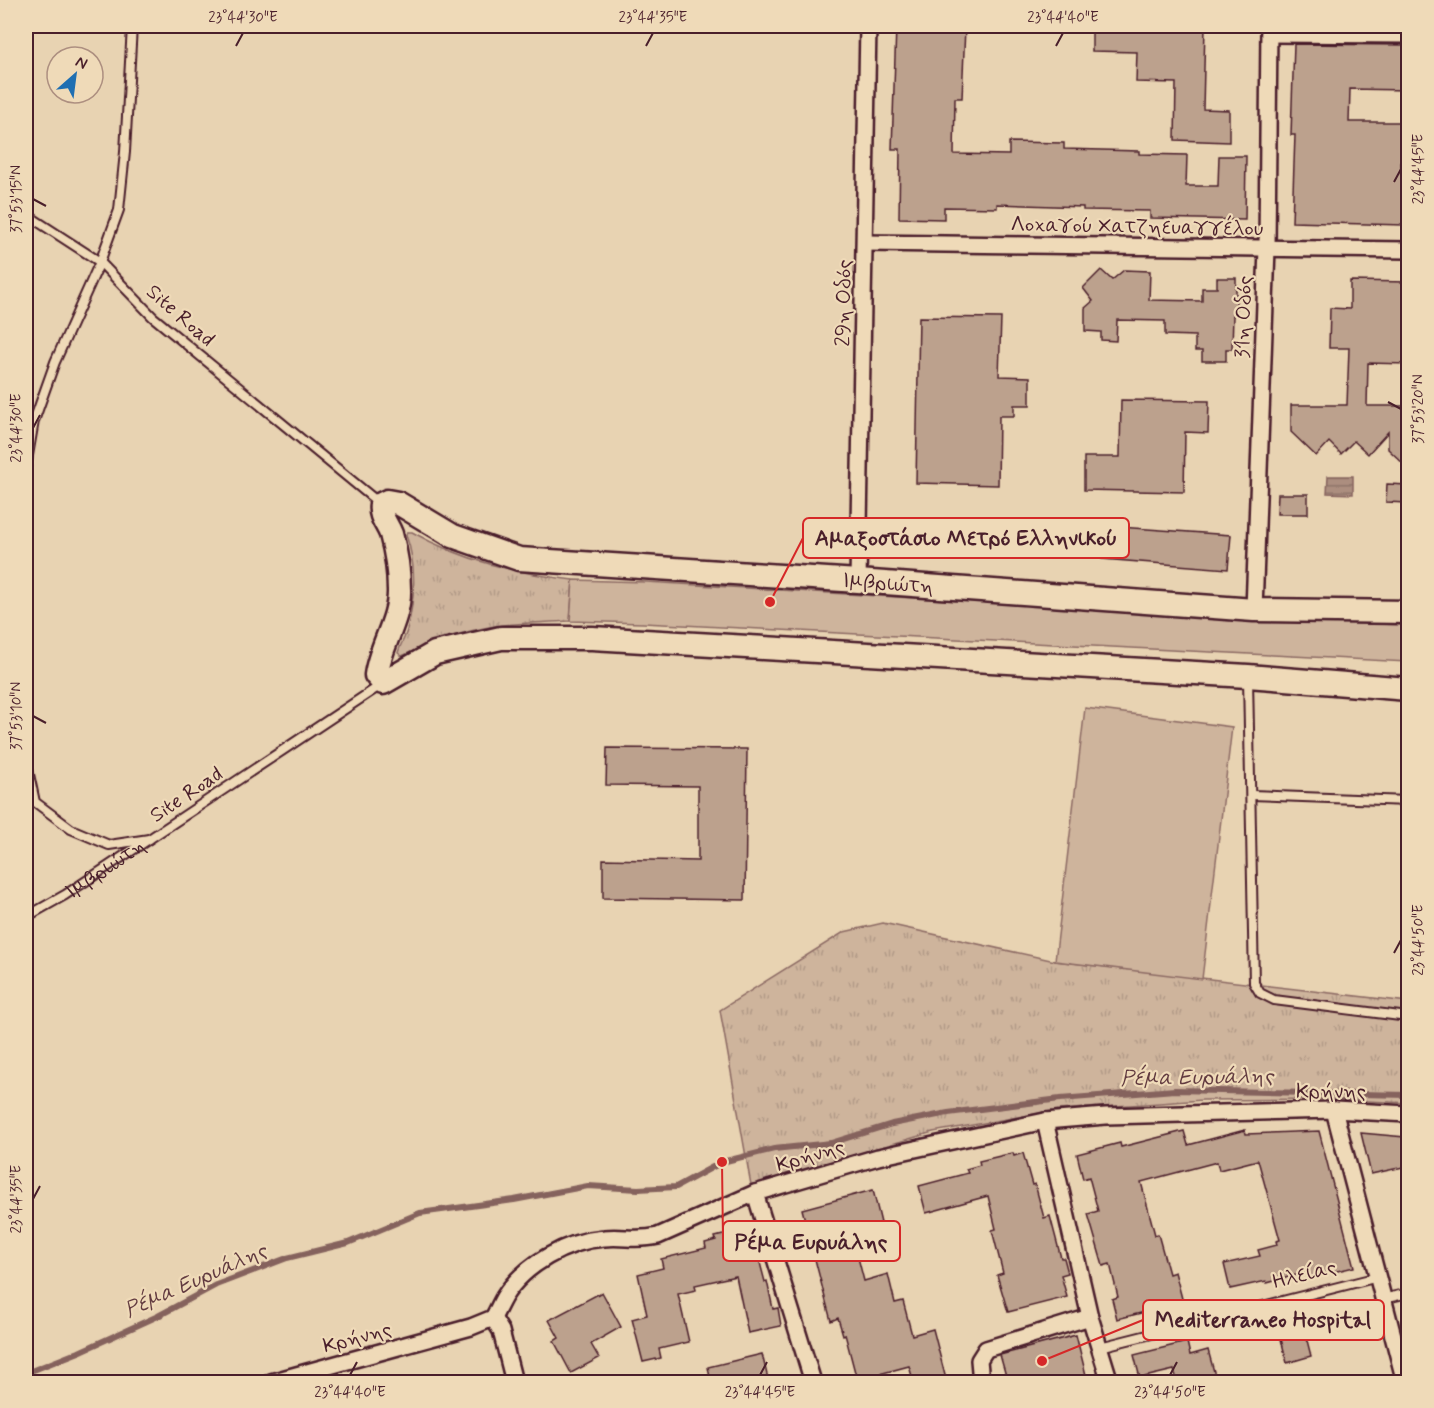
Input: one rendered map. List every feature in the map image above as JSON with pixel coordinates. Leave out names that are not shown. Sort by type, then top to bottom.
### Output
[{"type":"street","name":"29η Οδός","points":[[858,580],[868,26]]},
{"type":"street","points":[[1269,30],[1408,35]]},
{"type":"street","name":"31η Οδός","points":[[1254,610],[1266,249],[1269,30]]},
{"type":"street","name":"Λοχαγού Χατζηευαγγέλου","points":[[865,243],[1408,250]]},
{"type":"street","name":"Ιμβριώτη","points":[[381,504],[387,501],[398,503],[453,536],[519,559],[858,580],[1254,610],[1408,612]]},
{"type":"street","points":[[381,504],[380,513],[390,532],[397,562],[399,592],[377,665],[376,675],[383,683],[435,653],[501,638],[592,638],[1248,676],[1408,689]]},
{"type":"street","points":[[1334,1110],[1405,1383]]},
{"type":"street","name":"Κρήνης","points":[[271,1383],[471,1327],[493,1318],[504,1297],[519,1278],[550,1254],[576,1244],[602,1238],[643,1240],[658,1236],[755,1193],[878,1157],[1045,1121],[1106,1116],[1334,1110],[1408,1114]]},
{"type":"street","points":[[1045,1121],[1090,1317],[1110,1383]]},
{"type":"street","points":[[755,1193],[813,1383]]},
{"type":"street","points":[[981,1383],[979,1360],[986,1349],[1090,1317]]},
{"type":"street","points":[[493,1318],[501,1331],[514,1383]]},
{"type":"lane","points":[[26,467],[34,421],[55,362],[100,262],[119,210],[125,152],[132,26]]},
{"type":"lane","points":[[26,214],[100,262]]},
{"type":"lane","name":"Site Road","points":[[100,262],[153,317],[381,504]]},
{"type":"lane","points":[[1248,676],[1254,983],[1260,993],[1274,1000],[1408,1017]]},
{"type":"lane","name":"Site Road","points":[[26,760],[34,802],[71,829],[109,845],[153,838],[383,683]]},
{"type":"lane","points":[[1251,795],[1408,801]]},
{"type":"lane","name":"Ιμβριώτη","points":[[26,917],[65,896],[153,838]]},
{"type":"lane","name":"Ηλείας","points":[[1100,1347],[1378,1276]]},
{"type":"lane","points":[[1383,1299],[1408,1293]]},
{"type":"green space","points":[[407,532],[412,532],[451,551],[491,564],[531,574],[573,580],[570,621],[483,628],[448,638],[402,656],[398,653],[410,619],[414,582]]},
{"type":"green space","points":[[573,580],[646,582],[1309,622],[1408,625],[1408,662],[570,621]]},
{"type":"green space","points":[[1085,708],[1232,727],[1202,979],[1055,961]]},
{"type":"green space","points":[[883,923],[1055,961],[1408,1002],[1408,1103],[1326,1099],[1203,1100],[1058,1110],[933,1132],[751,1185],[720,1010],[844,932]]},
{"type":"shaded area","points":[[1328,476],[1353,476],[1353,494],[1327,493]]},
{"type":"building","points":[[896,26],[965,27],[962,98],[955,98],[954,154],[1009,155],[1009,142],[1064,143],[1064,149],[1187,155],[1186,186],[1218,186],[1219,156],[1246,156],[1245,220],[1150,218],[1150,211],[1083,210],[1083,207],[997,204],[997,208],[944,207],[944,219],[899,218],[900,149],[892,149]]},
{"type":"building","points":[[1092,26],[1205,26],[1203,109],[1229,110],[1229,142],[1175,140],[1176,83],[1136,82],[1137,52],[1092,51]]},
{"type":"building","points":[[1294,44],[1408,45],[1408,90],[1350,89],[1349,122],[1401,122],[1401,174],[1405,174],[1404,225],[1292,222],[1295,135],[1291,135]]},
{"type":"building","points":[[1101,270],[1112,280],[1124,270],[1150,271],[1149,300],[1202,301],[1202,288],[1217,288],[1217,278],[1236,278],[1236,315],[1233,315],[1232,349],[1226,349],[1226,361],[1202,361],[1202,351],[1195,351],[1195,336],[1165,335],[1165,321],[1117,320],[1116,341],[1101,340],[1101,332],[1085,331],[1085,308],[1093,301],[1083,288]]},
{"type":"building","points":[[1350,281],[1408,282],[1408,364],[1368,363],[1367,406],[1408,406],[1408,468],[1388,449],[1388,432],[1368,454],[1354,441],[1341,454],[1329,442],[1316,456],[1291,432],[1291,405],[1347,405],[1349,348],[1329,348],[1330,308],[1350,309]]},
{"type":"building","points":[[919,317],[1001,318],[999,376],[1030,377],[1030,405],[1014,405],[1014,416],[999,416],[998,485],[916,483]]},
{"type":"building","points":[[1121,400],[1209,401],[1208,433],[1185,432],[1184,492],[1084,490],[1084,457],[1120,457]]},
{"type":"building","points":[[1387,484],[1408,485],[1408,503],[1386,502]]},
{"type":"building","points":[[1278,494],[1308,494],[1308,514],[1277,514]]},
{"type":"building","points":[[1105,526],[1231,535],[1228,569],[1102,559]]},
{"type":"building","points":[[607,748],[747,749],[745,900],[603,898],[603,859],[698,861],[698,786],[606,785]]},
{"type":"building","points":[[1245,1130],[1246,1134],[1319,1131],[1354,1267],[1308,1278],[1307,1272],[1267,1283],[1266,1281],[1230,1289],[1224,1264],[1260,1256],[1258,1250],[1277,1245],[1276,1241],[1280,1240],[1258,1160],[1219,1170],[1217,1162],[1141,1182],[1155,1235],[1158,1234],[1169,1274],[1175,1272],[1185,1310],[1162,1316],[1161,1311],[1154,1313],[1153,1310],[1117,1319],[1112,1299],[1118,1297],[1110,1264],[1103,1266],[1088,1214],[1098,1211],[1089,1177],[1083,1179],[1077,1154],[1120,1143],[1121,1147],[1184,1131],[1188,1145]]},
{"type":"building","points":[[1361,1133],[1405,1137],[1408,1166],[1371,1174]]},
{"type":"building","points":[[1013,1153],[1014,1156],[1023,1153],[1032,1185],[1035,1184],[1044,1218],[1050,1216],[1061,1258],[1064,1258],[1068,1273],[1061,1275],[1067,1297],[1008,1312],[997,1275],[1003,1273],[992,1230],[996,1229],[988,1196],[926,1213],[919,1186],[968,1173],[966,1169],[980,1165],[979,1161]]},
{"type":"building","points":[[873,1190],[881,1223],[867,1227],[869,1233],[853,1238],[864,1281],[888,1274],[895,1303],[903,1301],[912,1335],[933,1329],[947,1383],[914,1383],[909,1366],[857,1380],[845,1334],[843,1335],[838,1318],[831,1321],[802,1209]]},
{"type":"building","points":[[735,1232],[735,1235],[752,1232],[773,1309],[778,1308],[781,1326],[748,1333],[736,1276],[695,1285],[696,1290],[678,1294],[689,1342],[659,1349],[661,1358],[643,1362],[632,1319],[647,1315],[638,1274],[663,1268],[661,1259],[706,1248],[705,1243],[716,1240],[715,1237]]},
{"type":"building","points":[[602,1292],[621,1327],[591,1344],[599,1358],[571,1373],[554,1341],[559,1338],[549,1320]]},
{"type":"building","points":[[1301,1317],[1311,1356],[1287,1363],[1277,1323]]},
{"type":"building","points":[[1076,1335],[1088,1383],[1008,1383],[1000,1355]]},
{"type":"building","points":[[1187,1342],[1190,1355],[1208,1350],[1216,1379],[1203,1383],[1178,1383],[1174,1370],[1140,1378],[1134,1355]]},
{"type":"building","points":[[762,1354],[769,1383],[711,1383],[708,1367]]},
{"type":"waterway","name":"Ρέμα Ευρυάλης","points":[[26,1373],[158,1316],[216,1285],[287,1258],[348,1243],[420,1213],[514,1200],[588,1186],[638,1189],[676,1187],[722,1162],[774,1149],[831,1143],[892,1124],[948,1113],[1060,1099],[1175,1090],[1408,1095]]},
{"type":"place","name":"Αμαξοστάσιο Μετρό Ελληνικού","points":[[770,602]]},
{"type":"place","name":"Ρέμα Ευρυάλης","points":[[722,1162]]},
{"type":"place","name":"Mediterraneo Hospital","points":[[1042,1361]]}]
